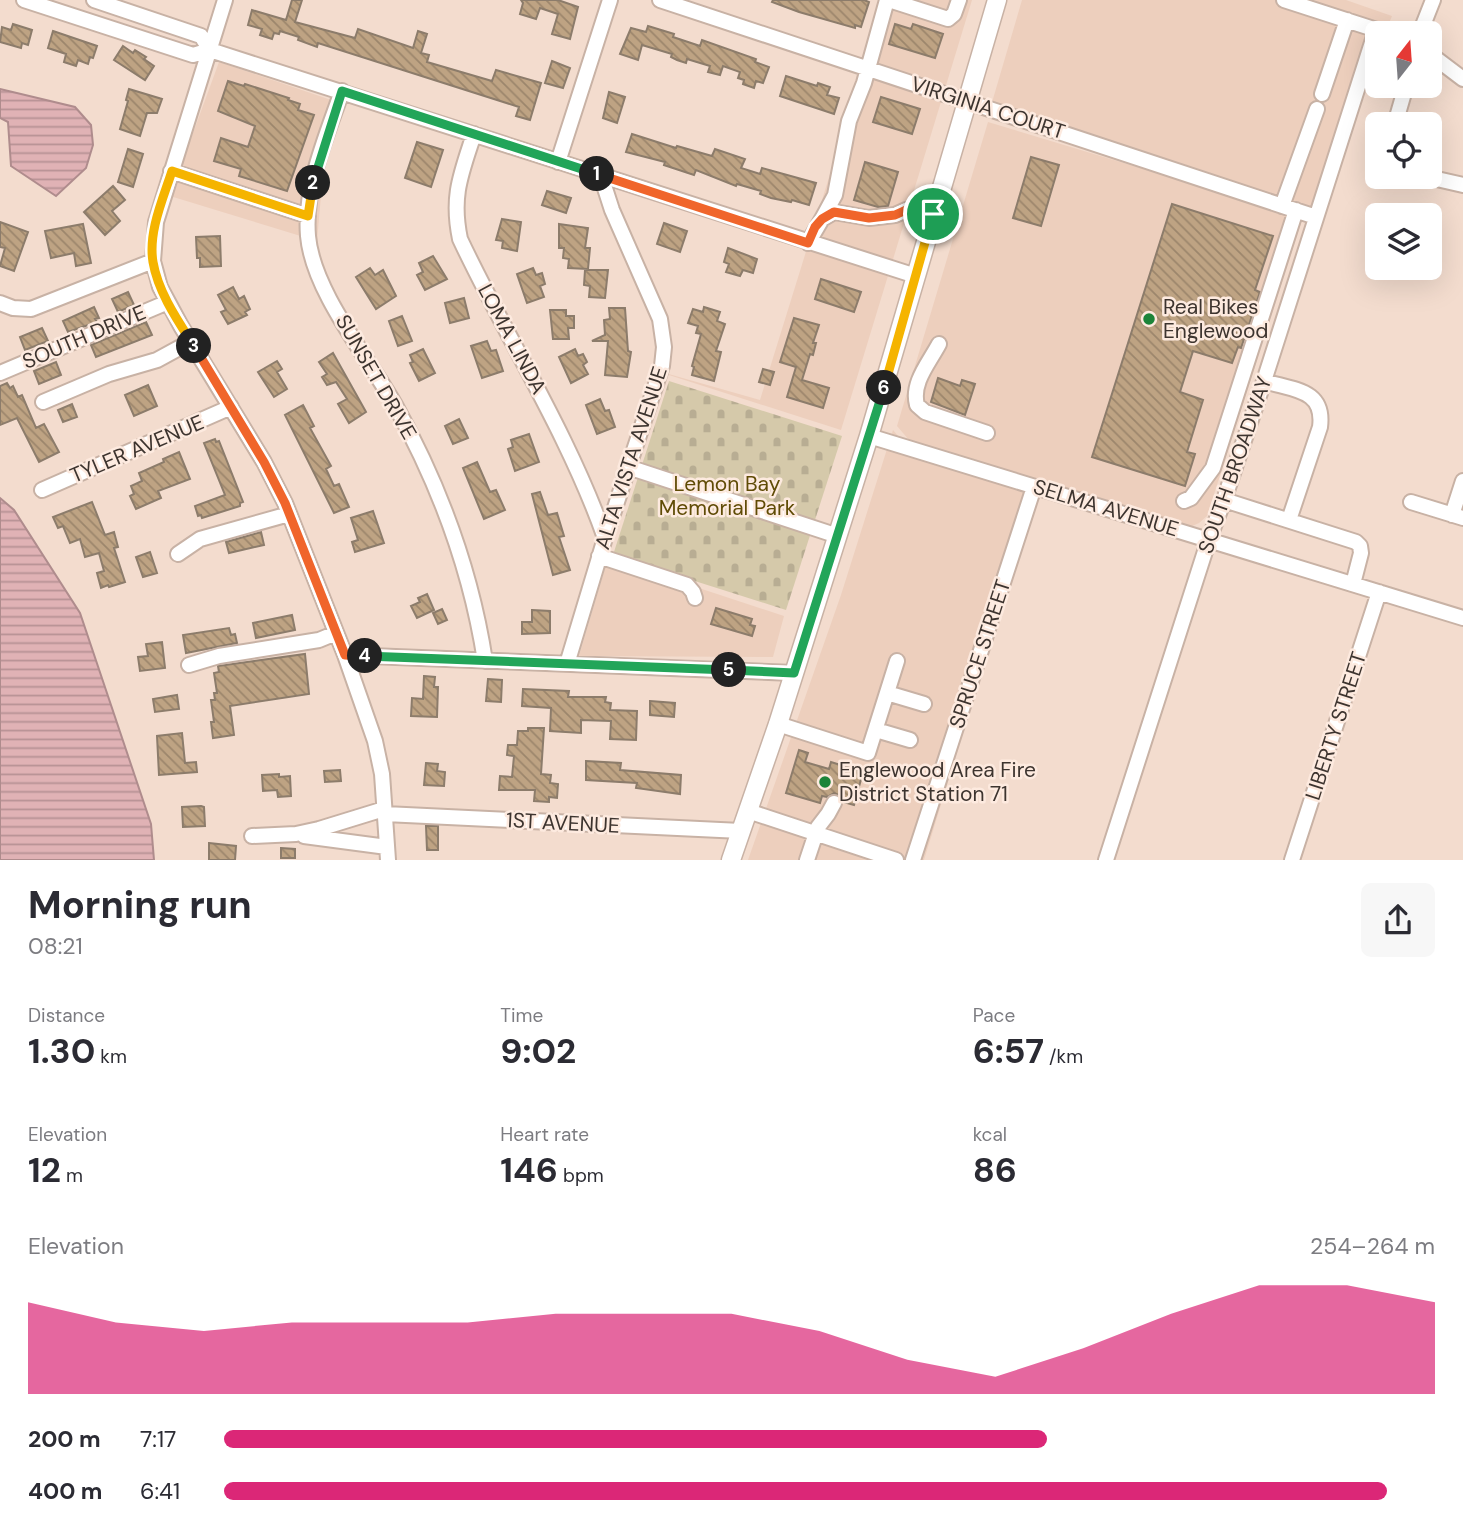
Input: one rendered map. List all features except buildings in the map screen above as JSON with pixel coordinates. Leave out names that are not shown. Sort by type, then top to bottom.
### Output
[{"type":"main road","points":[[731,860],[778,724],[869,436],[966,101],[991,1]]},
{"type":"street","points":[[24,0],[194,55],[210,50],[916,276]]},
{"type":"street","points":[[94,0],[201,36],[210,50]]},
{"type":"street","points":[[225,0],[156,222],[153,261],[160,287],[168,302],[264,462],[289,514],[345,655],[375,741],[382,774],[387,854],[358,845],[296,834]]},
{"type":"street","points":[[558,162],[610,0]]},
{"type":"street","name":"VIRGINIA COURT","points":[[660,0],[1316,217]]},
{"type":"street","points":[[808,243],[835,195],[849,121],[888,0],[947,19],[954,14],[959,0]]},
{"type":"street","points":[[1284,0],[1365,26]]},
{"type":"street","points":[[1425,21],[1433,0]]},
{"type":"street","points":[[1184,501],[1191,498],[1213,468],[1319,102],[1347,20]]},
{"type":"street","points":[[1442,63],[1463,79]]},
{"type":"street","name":"SOUTH BROADWAY","points":[[1106,860],[1209,539],[1365,78]]},
{"type":"street","name":"SUNSET DRIVE","points":[[342,91],[314,179],[308,216],[311,253],[322,283],[396,407],[439,495],[470,584],[485,661]]},
{"type":"street","name":"LOMA LINDA","points":[[474,134],[456,199],[460,239],[547,405],[589,493],[605,538]]},
{"type":"street","points":[[172,171],[308,216]]},
{"type":"street","name":"ALTA VISTA AVENUE","points":[[567,664],[599,556],[662,366],[663,333],[660,319],[612,210],[601,176]]},
{"type":"street","points":[[1442,180],[1463,185]]},
{"type":"street","points":[[822,219],[834,212],[869,218],[895,215],[906,210],[933,214]]},
{"type":"street","points":[[0,303],[13,308],[31,309],[153,261]]},
{"type":"street","name":"SOUTH DRIVE","points":[[0,373],[168,302]]},
{"type":"street","points":[[43,402],[109,374],[144,365],[191,342]]},
{"type":"street","points":[[939,344],[921,374],[916,392],[917,405],[925,412],[987,433]]},
{"type":"street","points":[[1264,381],[1314,398],[1322,415],[1289,520]]},
{"type":"street","name":"TYLER AVENUE","points":[[42,491],[231,407]]},
{"type":"street","name":"SELMA AVENUE","points":[[869,436],[1463,618]]},
{"type":"street","points":[[628,467],[838,536]]},
{"type":"street","points":[[1411,502],[1458,517],[1463,481]]},
{"type":"street","name":"SPRUCE STREET","points":[[913,860],[1034,487]]},
{"type":"street","points":[[1224,500],[1360,546],[1361,553],[1353,584]]},
{"type":"street","points":[[178,554],[200,539],[289,514]]},
{"type":"street","points":[[599,556],[687,585],[694,592],[695,598]]},
{"type":"street","name":"LIBERTY STREET","points":[[1292,860],[1379,592]]},
{"type":"street","points":[[190,665],[219,656],[319,640],[335,633]]},
{"type":"street","points":[[345,655],[794,673]]},
{"type":"street","points":[[778,724],[868,753],[897,662]]},
{"type":"street","points":[[887,693],[924,704]]},
{"type":"street","points":[[876,730],[910,740]]},
{"type":"street","points":[[807,860],[815,833],[834,803]]},
{"type":"street","points":[[748,810],[896,860]]},
{"type":"street","points":[[253,836],[319,830],[384,812]]},
{"type":"street","name":"1ST AVENUE","points":[[384,812],[741,831]]},
{"type":"shaded area","points":[[884,0],[972,0],[841,430],[666,376],[665,373],[760,400]]},
{"type":"shaded area","points":[[1022,0],[1346,0],[1392,16],[1390,21],[1365,21],[1365,91],[1222,525],[1211,521],[1308,218],[988,116]]},
{"type":"shaded area","points":[[219,62],[340,103],[323,173],[317,241],[170,196]]},
{"type":"shaded area","points":[[0,89],[75,107],[91,125],[93,145],[86,168],[56,196],[11,166],[8,122],[0,118]]},
{"type":"shaded area","points":[[988,122],[1303,217],[1207,516],[1199,523],[1190,527],[909,440],[897,426]]},
{"type":"shaded area","points":[[893,430],[905,444],[1039,486],[924,860],[748,860],[841,595]]},
{"type":"shaded area","points":[[0,498],[14,510],[80,613],[151,824],[154,860],[0,860]]},
{"type":"shaded area","points":[[608,558],[784,616],[773,657],[579,656]]},
{"type":"green space","name":"Lemon Bay Memorial Park","points":[[669,381],[842,436],[786,610],[613,555]]},
{"type":"place","name":"Real Bikes Englewood","points":[[1149,319]]},
{"type":"place","name":"Englewood Area Fire District Station 71","points":[[825,782]]},
{"type":"route","points":[[342,91],[808,243],[815,227],[834,212],[869,218],[895,215],[906,210],[933,214],[869,436],[794,673],[345,655],[285,503],[264,462],[181,326],[160,287],[153,261],[156,222],[172,171],[308,216],[314,179],[342,91]]}]
